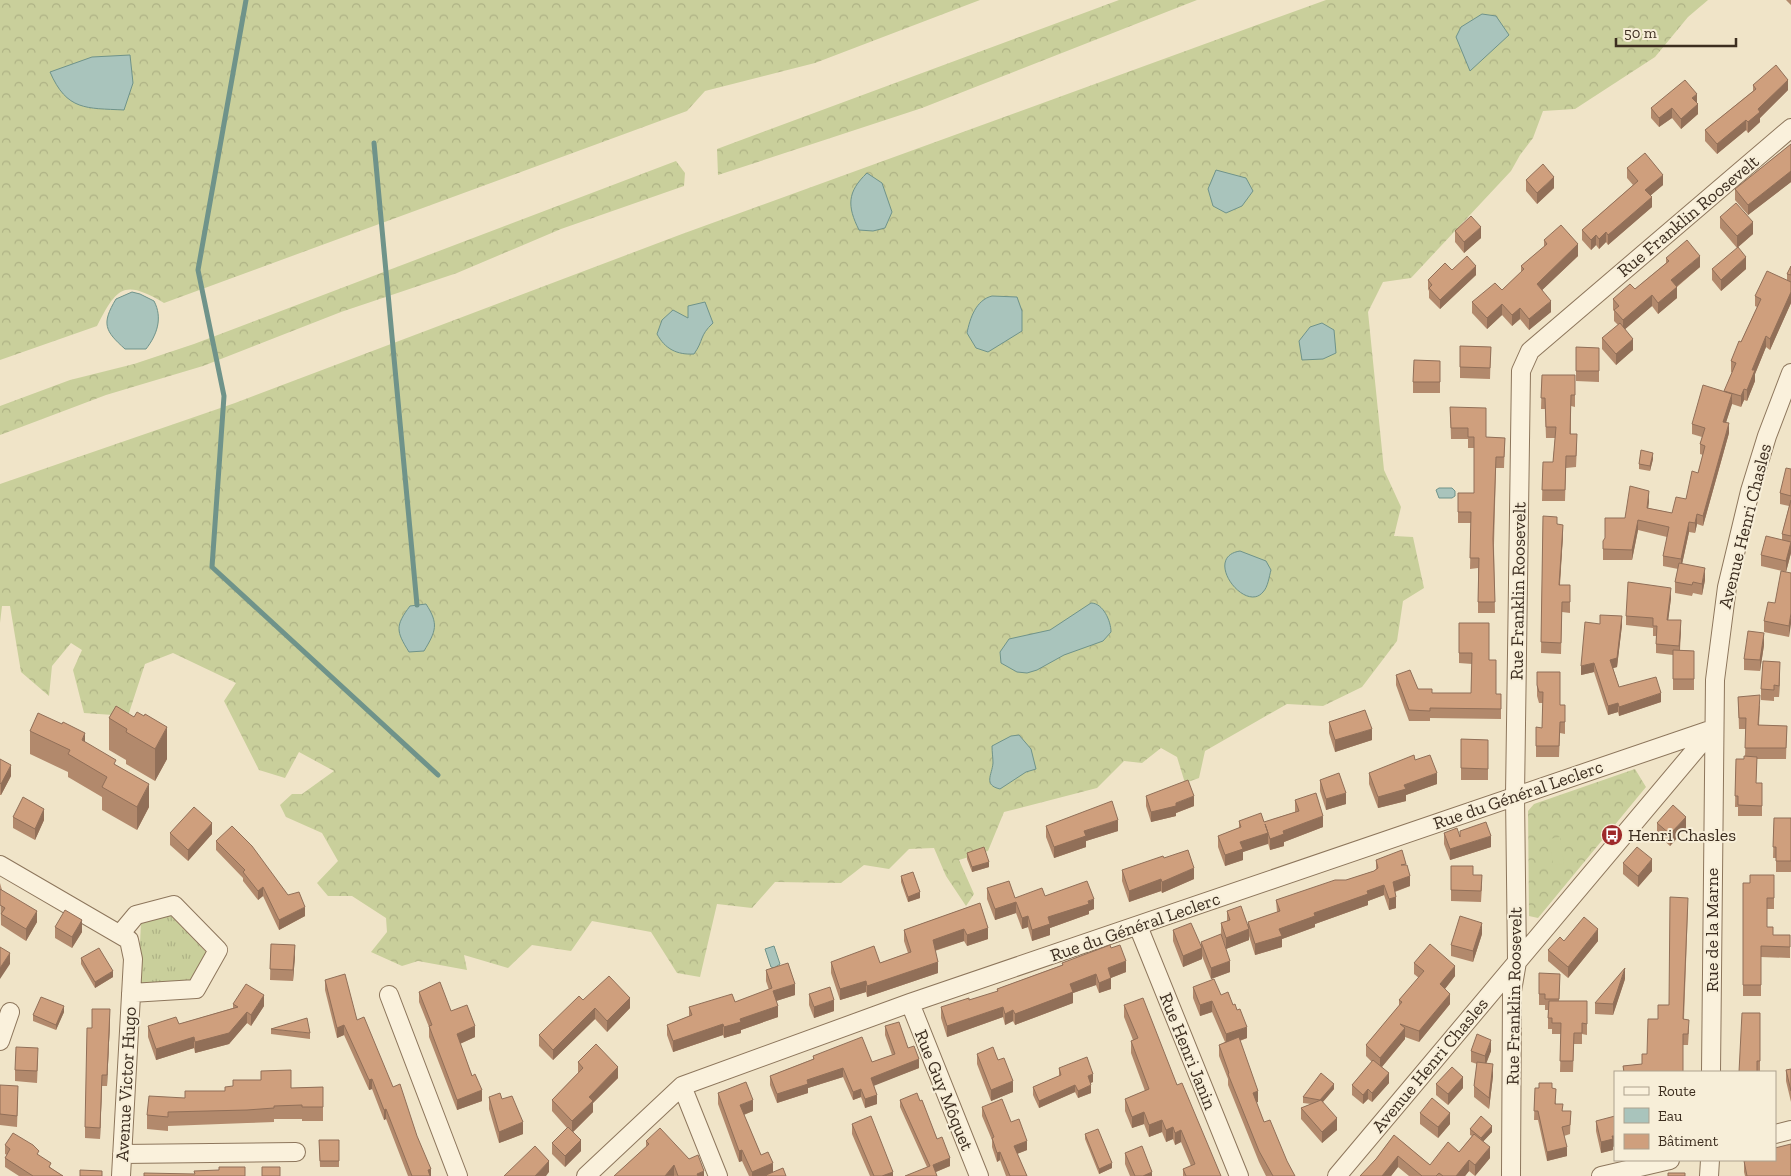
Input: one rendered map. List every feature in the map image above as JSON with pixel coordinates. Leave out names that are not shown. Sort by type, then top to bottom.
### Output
[{"type":"street","name":"Rue Franklin Roosevelt","points":[[1511,1176],[1512,991],[1517,962],[1515,795],[1521,371],[1530,351],[1791,128]]},
{"type":"street","name":"Avenue Henri Chasles","points":[[1337,1176],[1713,729],[1715,680],[1727,587],[1750,491],[1767,436],[1791,373]]},
{"type":"street","name":"Rue du Général Leclerc","points":[[586,1176],[682,1086],[910,1004],[1515,795],[1713,729]]},
{"type":"street","name":"Rue de la Marne","points":[[1711,1071],[1713,729]]},
{"type":"street","points":[[0,865],[121,933]]},
{"type":"street","name":"Avenue Victor Hugo","points":[[122,1176],[122,1154],[131,992],[134,959],[129,940],[121,933],[136,915],[174,905],[218,950],[196,990],[131,992]]},
{"type":"street","name":"Rue Henri Janin","points":[[1138,926],[1239,1176]]},
{"type":"street","points":[[389,995],[458,1176]]},
{"type":"street","name":"Rue Guy Môquet","points":[[910,1004],[979,1176]]},
{"type":"street","points":[[0,1042],[10,1012]]},
{"type":"street","points":[[682,1086],[718,1176]]},
{"type":"street","points":[[1776,1134],[1791,1130]]},
{"type":"street","points":[[122,1154],[296,1152]]},
{"type":"street","points":[[1602,1176],[1666,1161]]},
{"type":"street","points":[[1710,1161],[1710,1176]]},
{"type":"green space","points":[[0,0],[980,0],[815,63],[705,91],[687,111],[164,303],[139,291],[130,289],[123,291],[116,295],[110,303],[97,326],[0,360]]},
{"type":"green space","points":[[1119,0],[1197,0],[922,108],[718,175],[717,149]]},
{"type":"green space","points":[[1326,0],[1708,0],[1688,17],[1655,57],[1575,109],[1543,111],[1533,138],[1511,171],[1411,278],[1383,282],[1368,312],[1384,470],[1401,507],[1394,536],[1413,537],[1424,588],[1403,601],[1397,641],[1362,687],[1323,706],[1287,704],[1205,751],[1199,778],[1185,783],[1177,757],[1161,748],[1142,763],[1124,761],[1097,788],[1004,812],[988,851],[959,860],[974,894],[966,906],[946,876],[934,848],[909,849],[889,869],[864,865],[841,883],[775,882],[752,908],[717,904],[700,977],[677,973],[651,932],[592,921],[571,951],[532,945],[508,968],[464,955],[467,970],[418,961],[402,966],[371,952],[387,932],[386,918],[352,896],[328,896],[317,883],[338,861],[322,833],[286,817],[280,805],[292,794],[302,794],[334,771],[299,752],[285,778],[259,770],[224,701],[236,683],[173,653],[145,664],[128,716],[84,713],[73,670],[82,650],[71,643],[52,666],[49,696],[21,672],[10,606],[2,606],[0,623],[0,484],[235,403],[682,234]]},
{"type":"green space","points":[[676,161],[685,173],[684,186],[561,229],[457,273],[341,312],[203,366],[106,395],[0,435],[0,406],[70,380],[134,364],[194,344]]},
{"type":"green space","points":[[1635,769],[1646,787],[1538,918],[1529,916],[1528,811],[1534,804]]},
{"type":"green space","points":[[1560,837],[1564,864],[1553,865],[1549,839]]},
{"type":"green space","points":[[169,914],[208,954],[192,982],[143,986],[138,982],[141,923]]},
{"type":"water","points":[[1482,14],[1496,16],[1509,35],[1470,71],[1456,37],[1461,27]]},
{"type":"water","points":[[130,55],[133,83],[124,110],[99,109],[79,105],[71,101],[63,94],[50,72],[92,57]]},
{"type":"water","points":[[1216,170],[1246,178],[1253,191],[1242,206],[1226,213],[1213,206],[1208,189]]},
{"type":"water","points":[[867,173],[882,183],[892,212],[885,228],[873,231],[859,230],[852,214],[851,206],[853,193],[860,180]]},
{"type":"water","points":[[132,292],[154,301],[157,307],[158,326],[146,349],[125,349],[113,337],[107,327],[108,315],[116,299]]},
{"type":"water","points":[[992,296],[1017,297],[1022,311],[1022,331],[988,352],[976,348],[967,333],[975,310],[982,301]]},
{"type":"water","points":[[705,302],[713,323],[703,335],[694,354],[677,352],[664,344],[657,334],[662,320],[673,310],[688,318],[688,306]]},
{"type":"water","points":[[1322,323],[1334,330],[1336,353],[1323,359],[1302,360],[1299,341],[1310,327]]},
{"type":"water","points":[[1439,488],[1452,488],[1455,491],[1455,496],[1452,498],[1439,498],[1436,490]]},
{"type":"water","points":[[1240,551],[1266,561],[1271,570],[1265,590],[1255,597],[1246,596],[1238,590],[1230,582],[1226,572],[1225,563],[1229,555]]},
{"type":"water","points":[[1091,603],[1103,609],[1110,623],[1111,632],[1103,641],[1064,655],[1037,670],[1027,673],[1017,672],[1001,663],[1000,652],[1009,639],[1050,630]]},
{"type":"water","points":[[426,604],[433,617],[433,633],[424,651],[409,652],[400,633],[400,624],[410,606]]},
{"type":"water","points":[[1019,735],[1031,749],[1036,769],[1026,772],[1000,789],[995,787],[990,782],[993,763],[992,746],[1011,736]]},
{"type":"water","points":[[774,946],[780,964],[774,968],[771,967],[765,949]]},
{"type":"building","points":[[1776,65],[1788,80],[1758,109],[1760,112],[1748,122],[1746,120],[1717,144],[1705,130],[1756,89],[1753,85]]},
{"type":"building","points":[[1685,80],[1697,94],[1692,98],[1698,104],[1681,119],[1672,108],[1659,118],[1651,108]]},
{"type":"building","points":[[1791,144],[1791,171],[1748,205],[1735,189]]},
{"type":"building","points":[[1645,153],[1663,175],[1645,190],[1652,197],[1608,235],[1606,232],[1599,239],[1596,235],[1591,240],[1582,230],[1638,181],[1627,168]]},
{"type":"building","points":[[1543,164],[1554,177],[1537,193],[1526,180]]},
{"type":"building","points":[[1736,203],[1753,222],[1737,236],[1720,217]]},
{"type":"building","points":[[1471,216],[1481,227],[1464,242],[1455,231]]},
{"type":"building","points":[[1561,225],[1578,244],[1537,284],[1551,301],[1529,319],[1520,308],[1512,315],[1502,304],[1487,318],[1472,302],[1495,283],[1502,290],[1524,269],[1521,266],[1547,244],[1544,240]]},
{"type":"building","points":[[1687,240],[1700,256],[1671,280],[1677,287],[1658,303],[1652,295],[1623,320],[1614,310],[1619,306],[1613,299],[1630,284],[1635,289],[1669,261],[1666,258]]},
{"type":"building","points":[[1738,247],[1746,257],[1721,280],[1712,269]]},
{"type":"building","points":[[1467,256],[1476,266],[1440,300],[1429,288],[1432,285],[1428,280],[1445,263],[1452,270]]},
{"type":"building","points":[[1791,266],[1791,275],[1787,274]]},
{"type":"building","points":[[1767,271],[1791,282],[1791,292],[1770,339],[1766,336],[1752,370],[1755,370],[1747,390],[1744,389],[1741,396],[1724,391],[1736,363],[1731,361],[1739,341],[1741,342],[1761,299],[1755,296]]},
{"type":"building","points":[[1620,323],[1633,339],[1616,354],[1602,338]]},
{"type":"building","points":[[1460,346],[1491,347],[1490,368],[1460,367]]},
{"type":"building","points":[[1576,347],[1599,348],[1599,371],[1576,371]]},
{"type":"building","points":[[1414,360],[1440,361],[1440,382],[1413,382]]},
{"type":"building","points":[[1542,375],[1575,375],[1575,395],[1571,395],[1570,434],[1577,434],[1576,456],[1566,456],[1565,490],[1542,490],[1543,462],[1553,462],[1556,427],[1546,427],[1545,398],[1541,398]]},
{"type":"building","points":[[1703,385],[1732,394],[1723,422],[1729,423],[1703,516],[1697,514],[1695,523],[1689,522],[1681,559],[1663,556],[1669,527],[1638,520],[1632,550],[1603,549],[1605,518],[1625,518],[1630,486],[1649,491],[1647,508],[1672,513],[1676,497],[1686,499],[1692,471],[1698,473],[1705,446],[1700,444],[1705,428],[1692,424]]},
{"type":"building","points":[[1450,407],[1486,408],[1486,437],[1505,438],[1504,457],[1496,457],[1493,539],[1495,602],[1478,602],[1479,558],[1470,558],[1471,512],[1458,512],[1458,493],[1474,493],[1474,437],[1468,437],[1468,428],[1451,428]]},
{"type":"building","points":[[1641,450],[1653,453],[1650,466],[1639,464]]},
{"type":"building","points":[[1786,468],[1791,469],[1791,496],[1780,493]]},
{"type":"building","points":[[1791,500],[1791,536],[1782,534]]},
{"type":"building","points":[[1543,516],[1557,517],[1557,524],[1563,525],[1559,585],[1570,585],[1570,602],[1562,602],[1561,643],[1541,642]]},
{"type":"building","points":[[1766,536],[1791,542],[1786,561],[1761,555]]},
{"type":"building","points":[[1679,563],[1705,568],[1702,584],[1693,582],[1692,585],[1675,582]]},
{"type":"building","points":[[1781,571],[1791,573],[1791,613],[1789,626],[1764,621],[1768,602],[1775,603]]},
{"type":"building","points":[[1628,582],[1671,588],[1667,620],[1681,620],[1679,646],[1656,644],[1657,626],[1653,626],[1653,618],[1626,616]]},
{"type":"building","points":[[1600,615],[1622,616],[1617,658],[1610,660],[1619,687],[1656,677],[1661,693],[1619,707],[1618,703],[1608,706],[1594,663],[1581,666],[1585,622],[1600,624]]},
{"type":"building","points":[[1459,623],[1489,623],[1489,660],[1496,660],[1496,694],[1501,694],[1501,709],[1430,708],[1430,711],[1409,710],[1396,675],[1410,670],[1418,689],[1432,689],[1432,693],[1471,693],[1472,653],[1459,653]]},
{"type":"building","points":[[1748,631],[1764,633],[1760,660],[1744,659]]},
{"type":"building","points":[[1673,650],[1694,651],[1694,679],[1673,679]]},
{"type":"building","points":[[1763,661],[1780,662],[1779,686],[1774,685],[1774,690],[1761,689]]},
{"type":"building","points":[[1537,672],[1560,672],[1560,705],[1565,705],[1565,722],[1560,722],[1559,746],[1536,746],[1536,727],[1542,728],[1543,692],[1539,692]]},
{"type":"building","points":[[1760,695],[1758,725],[1787,726],[1786,748],[1745,748],[1746,718],[1739,718],[1738,697]]},
{"type":"building","points":[[116,706],[134,717],[137,712],[144,716],[145,714],[167,727],[155,749],[126,732],[127,729],[109,718]]},
{"type":"building","points":[[1365,710],[1372,729],[1335,740],[1329,722]]},
{"type":"building","points":[[38,713],[62,724],[63,722],[85,733],[82,740],[116,760],[114,764],[149,784],[137,807],[102,787],[107,777],[68,754],[70,750],[30,731]]},
{"type":"building","points":[[1461,739],[1488,740],[1488,769],[1461,768]]},
{"type":"building","points":[[1414,755],[1415,760],[1430,755],[1437,773],[1404,785],[1406,789],[1378,797],[1369,773]]},
{"type":"building","points":[[1744,756],[1757,757],[1756,783],[1762,783],[1762,806],[1738,805],[1738,796],[1735,796],[1736,759],[1744,759]]},
{"type":"building","points":[[0,759],[11,765],[1,784],[0,783]]},
{"type":"building","points":[[1339,773],[1346,793],[1326,799],[1320,780]]},
{"type":"building","points":[[1188,780],[1194,796],[1176,803],[1176,806],[1151,812],[1146,796]]},
{"type":"building","points":[[1316,793],[1323,816],[1283,831],[1284,834],[1270,839],[1268,833],[1240,842],[1243,849],[1225,855],[1218,836],[1241,827],[1239,821],[1261,813],[1264,822],[1299,811],[1295,800]]},
{"type":"building","points":[[23,797],[44,809],[35,829],[13,817]]},
{"type":"building","points":[[1112,801],[1118,820],[1084,831],[1086,836],[1054,847],[1046,826]]},
{"type":"building","points":[[1673,805],[1686,817],[1670,834],[1657,823]]},
{"type":"building","points":[[194,807],[212,823],[188,850],[170,833]]},
{"type":"building","points":[[1774,818],[1791,818],[1791,861],[1776,861],[1776,847],[1773,847]]},
{"type":"building","points":[[1486,822],[1491,836],[1450,849],[1444,833],[1457,828],[1460,837],[1460,831]]},
{"type":"building","points":[[232,826],[252,846],[288,895],[299,892],[305,907],[279,920],[263,887],[258,891],[243,872],[245,870],[216,841]]},
{"type":"building","points":[[984,847],[989,862],[972,867],[967,853]]},
{"type":"building","points":[[1637,847],[1652,859],[1638,876],[1623,863]]},
{"type":"building","points":[[1188,850],[1194,868],[1162,882],[1161,879],[1129,891],[1122,870],[1163,856],[1164,858]]},
{"type":"building","points":[[1402,850],[1406,864],[1401,865],[1407,865],[1410,876],[1393,882],[1396,897],[1389,899],[1384,885],[1367,891],[1368,894],[1314,913],[1315,916],[1279,929],[1282,936],[1255,944],[1248,922],[1280,911],[1276,900],[1335,880],[1346,880],[1374,871],[1378,868],[1376,860]]},
{"type":"building","points":[[1451,866],[1473,866],[1473,875],[1482,875],[1481,891],[1451,890]]},
{"type":"building","points":[[913,872],[920,892],[908,897],[901,876]]},
{"type":"building","points":[[1750,875],[1774,875],[1774,898],[1767,898],[1767,927],[1773,927],[1773,935],[1790,935],[1790,947],[1761,946],[1761,985],[1743,985],[1743,883],[1750,883]]},
{"type":"building","points":[[1009,881],[1015,898],[1042,888],[1045,896],[1087,881],[1094,899],[1088,901],[1089,904],[1048,917],[1050,924],[1032,930],[1028,916],[1022,918],[1016,902],[995,909],[987,888]]},
{"type":"building","points":[[0,889],[37,911],[26,929],[1,914],[5,908],[0,905]]},
{"type":"building","points":[[1670,897],[1688,898],[1683,1019],[1689,1020],[1688,1034],[1683,1034],[1683,1071],[1624,1071],[1623,1066],[1642,1064],[1642,1054],[1647,1054],[1648,1019],[1658,1019],[1658,1005],[1669,1005]]},
{"type":"building","points":[[980,903],[988,928],[967,935],[964,929],[933,940],[938,962],[867,986],[866,981],[840,989],[831,962],[874,946],[880,963],[911,952],[904,930]]},
{"type":"building","points":[[1241,906],[1249,929],[1226,938],[1221,923],[1230,920],[1227,911]]},
{"type":"building","points":[[65,910],[82,920],[72,937],[55,927]]},
{"type":"building","points":[[1460,916],[1482,923],[1473,951],[1451,945]]},
{"type":"building","points":[[1584,917],[1598,929],[1568,967],[1548,950],[1560,937],[1564,941]]},
{"type":"building","points":[[1191,923],[1202,948],[1183,956],[1173,930]]},
{"type":"building","points":[[1221,934],[1230,961],[1211,968],[1201,942]]},
{"type":"building","points":[[271,944],[295,945],[293,970],[270,969]]},
{"type":"building","points":[[1430,944],[1455,966],[1440,984],[1450,994],[1419,1031],[1400,1024],[1405,1028],[1380,1058],[1366,1045],[1402,1002],[1399,1000],[1424,971],[1414,963]]},
{"type":"building","points":[[1110,945],[1111,948],[1120,945],[1126,961],[1108,968],[1111,978],[1099,983],[1096,974],[1070,984],[1073,992],[1015,1014],[1013,1010],[1005,1014],[1003,1007],[947,1026],[941,1007],[998,991],[997,989],[1063,965],[1062,963]]},
{"type":"building","points":[[0,947],[10,953],[0,968]]},
{"type":"building","points":[[99,948],[113,971],[95,982],[81,958]]},
{"type":"building","points":[[788,963],[795,984],[773,991],[778,1006],[740,1019],[741,1022],[724,1027],[723,1024],[673,1041],[667,1025],[692,1015],[689,1007],[732,994],[735,1002],[772,988],[766,970]]},
{"type":"building","points":[[1625,968],[1613,1004],[1595,1003]]},
{"type":"building","points":[[1539,973],[1560,974],[1559,999],[1545,999],[1545,994],[1539,994]]},
{"type":"building","points":[[345,974],[357,1020],[364,1017],[393,1087],[400,1084],[417,1136],[431,1169],[428,1170],[430,1176],[412,1176],[386,1109],[384,1110],[372,1079],[369,1080],[344,1025],[337,1028],[325,980]]},
{"type":"building","points":[[609,976],[630,998],[607,1021],[595,1008],[553,1050],[539,1035],[579,996],[583,1000]]},
{"type":"building","points":[[1214,979],[1221,995],[1228,992],[1233,1005],[1235,1004],[1237,1010],[1240,1009],[1247,1027],[1226,1034],[1212,1001],[1200,1005],[1193,987]]},
{"type":"building","points":[[440,982],[451,1011],[467,1005],[475,1026],[457,1034],[472,1076],[475,1074],[482,1090],[457,1100],[429,1026],[432,1025],[419,992]]},
{"type":"building","points":[[246,984],[264,995],[251,1015],[247,1012],[229,1033],[195,1042],[194,1037],[156,1049],[148,1026],[176,1017],[179,1024],[238,1007],[233,1004]]},
{"type":"building","points":[[830,987],[834,1000],[814,1007],[809,994]]},
{"type":"building","points":[[41,997],[64,1006],[56,1025],[33,1015]]},
{"type":"building","points":[[1143,998],[1177,1085],[1182,1083],[1221,1176],[1186,1176],[1183,1169],[1195,1164],[1181,1130],[1175,1133],[1173,1127],[1166,1130],[1162,1120],[1149,1125],[1144,1112],[1132,1117],[1125,1099],[1149,1089],[1131,1041],[1138,1038],[1124,1005]]},
{"type":"building","points":[[1549,1001],[1587,1001],[1587,1024],[1582,1023],[1582,1033],[1574,1033],[1573,1061],[1560,1061],[1561,1023],[1552,1023],[1552,1018],[1548,1018]]},
{"type":"building","points":[[92,1009],[110,1009],[107,1075],[102,1075],[100,1128],[85,1127],[87,1028],[92,1028]]},
{"type":"building","points":[[1742,1013],[1760,1013],[1760,1061],[1757,1061],[1757,1071],[1739,1071]]},
{"type":"building","points":[[307,1018],[310,1033],[271,1029]]},
{"type":"building","points":[[899,1022],[908,1048],[914,1046],[919,1059],[871,1078],[877,1095],[865,1099],[861,1089],[853,1092],[843,1068],[807,1080],[808,1084],[777,1094],[770,1076],[814,1059],[813,1056],[862,1037],[872,1062],[895,1054],[885,1026]]},
{"type":"building","points":[[1477,1034],[1491,1040],[1485,1056],[1471,1051]]},
{"type":"building","points":[[1239,1037],[1258,1091],[1253,1093],[1264,1122],[1270,1120],[1295,1176],[1273,1176],[1259,1151],[1228,1074],[1219,1045]]},
{"type":"building","points":[[596,1044],[618,1067],[589,1097],[593,1101],[572,1121],[552,1100],[583,1068],[578,1062]]},
{"type":"building","points":[[16,1047],[38,1048],[37,1071],[15,1070]]},
{"type":"building","points":[[993,1047],[998,1060],[1004,1058],[1013,1081],[991,1090],[977,1054]]},
{"type":"building","points":[[1087,1057],[1093,1074],[1088,1076],[1091,1085],[1078,1091],[1075,1085],[1039,1101],[1033,1087],[1061,1075],[1059,1068]]},
{"type":"building","points":[[1373,1060],[1389,1073],[1372,1093],[1368,1089],[1363,1095],[1352,1085]]},
{"type":"building","points":[[1477,1062],[1493,1064],[1489,1098],[1474,1086]]},
{"type":"building","points":[[1452,1067],[1463,1077],[1448,1094],[1436,1084]]},
{"type":"building","points":[[1791,1069],[1791,1091],[1786,1070]]},
{"type":"building","points":[[291,1070],[291,1088],[323,1087],[323,1107],[302,1107],[302,1105],[274,1106],[274,1108],[247,1110],[168,1112],[168,1117],[147,1115],[149,1096],[185,1098],[185,1091],[225,1091],[225,1087],[233,1086],[233,1080],[261,1080],[261,1071]]},
{"type":"building","points":[[1321,1073],[1334,1084],[1320,1100],[1303,1097]]},
{"type":"building","points":[[746,1082],[753,1100],[740,1105],[761,1155],[768,1152],[773,1163],[752,1172],[742,1150],[739,1151],[718,1093]]},
{"type":"building","points":[[1539,1083],[1552,1083],[1552,1088],[1556,1089],[1555,1104],[1563,1104],[1562,1111],[1571,1111],[1570,1125],[1562,1127],[1567,1147],[1547,1152],[1538,1111],[1534,1111],[1535,1088],[1539,1088]]},
{"type":"building","points":[[0,1085],[18,1086],[17,1116],[0,1114]]},
{"type":"building","points":[[500,1093],[502,1099],[512,1096],[523,1122],[499,1132],[489,1097]]},
{"type":"building","points":[[917,1093],[920,1101],[922,1100],[937,1139],[942,1137],[950,1158],[933,1165],[937,1176],[905,1176],[930,1166],[900,1100]]},
{"type":"building","points":[[1432,1098],[1450,1113],[1438,1127],[1420,1113]]},
{"type":"building","points":[[1002,1099],[1011,1122],[1019,1119],[1027,1141],[1014,1146],[1027,1176],[1010,1176],[1000,1152],[997,1153],[992,1138],[994,1137],[982,1107]]},
{"type":"building","points":[[1321,1100],[1337,1118],[1322,1132],[1301,1108]]},
{"type":"building","points":[[871,1116],[893,1172],[882,1176],[874,1176],[852,1124]]},
{"type":"building","points":[[1481,1116],[1492,1126],[1481,1138],[1470,1129]]},
{"type":"building","points":[[1614,1116],[1613,1139],[1601,1142],[1596,1121]]},
{"type":"building","points":[[568,1127],[581,1140],[565,1156],[552,1143]]},
{"type":"building","points":[[660,1128],[689,1159],[698,1155],[704,1171],[697,1174],[698,1176],[678,1176],[674,1165],[665,1176],[614,1176],[649,1144],[646,1141]]},
{"type":"building","points":[[1098,1129],[1112,1163],[1099,1169],[1085,1134]]},
{"type":"building","points":[[13,1133],[33,1145],[39,1151],[37,1154],[51,1163],[49,1167],[63,1176],[33,1176],[5,1158],[10,1149],[5,1145]]},
{"type":"building","points":[[1474,1134],[1490,1147],[1475,1165],[1469,1160],[1456,1176],[1443,1176],[1439,1173],[1436,1176],[1422,1176],[1398,1156],[1382,1176],[1360,1176],[1394,1135],[1430,1165],[1448,1142],[1459,1152]]},
{"type":"building","points":[[319,1140],[339,1140],[339,1161],[320,1161]]},
{"type":"building","points":[[1791,1144],[1791,1176],[1747,1176],[1744,1161],[1776,1161],[1776,1148]]},
{"type":"building","points":[[535,1146],[549,1161],[535,1176],[504,1176]]},
{"type":"building","points":[[1142,1146],[1152,1172],[1143,1176],[1135,1176],[1125,1153]]},
{"type":"building","points":[[219,1167],[245,1167],[245,1176],[144,1176],[144,1173],[195,1174],[194,1171],[219,1170]]},
{"type":"building","points":[[262,1167],[280,1167],[280,1176],[262,1176]]},
{"type":"building","points":[[783,1168],[786,1176],[766,1175]]},
{"type":"building","points":[[80,1170],[102,1171],[102,1176],[80,1176]]},
{"type":"building","points":[[1668,1173],[1685,1173],[1685,1176],[1668,1176]]},
{"type":"waterway","points":[[246,0],[198,270],[224,396],[212,567],[438,775]]},
{"type":"waterway","points":[[374,143],[417,605]]},
{"type":"place","name":"Henri Chasles","points":[[1612,835]]}]
